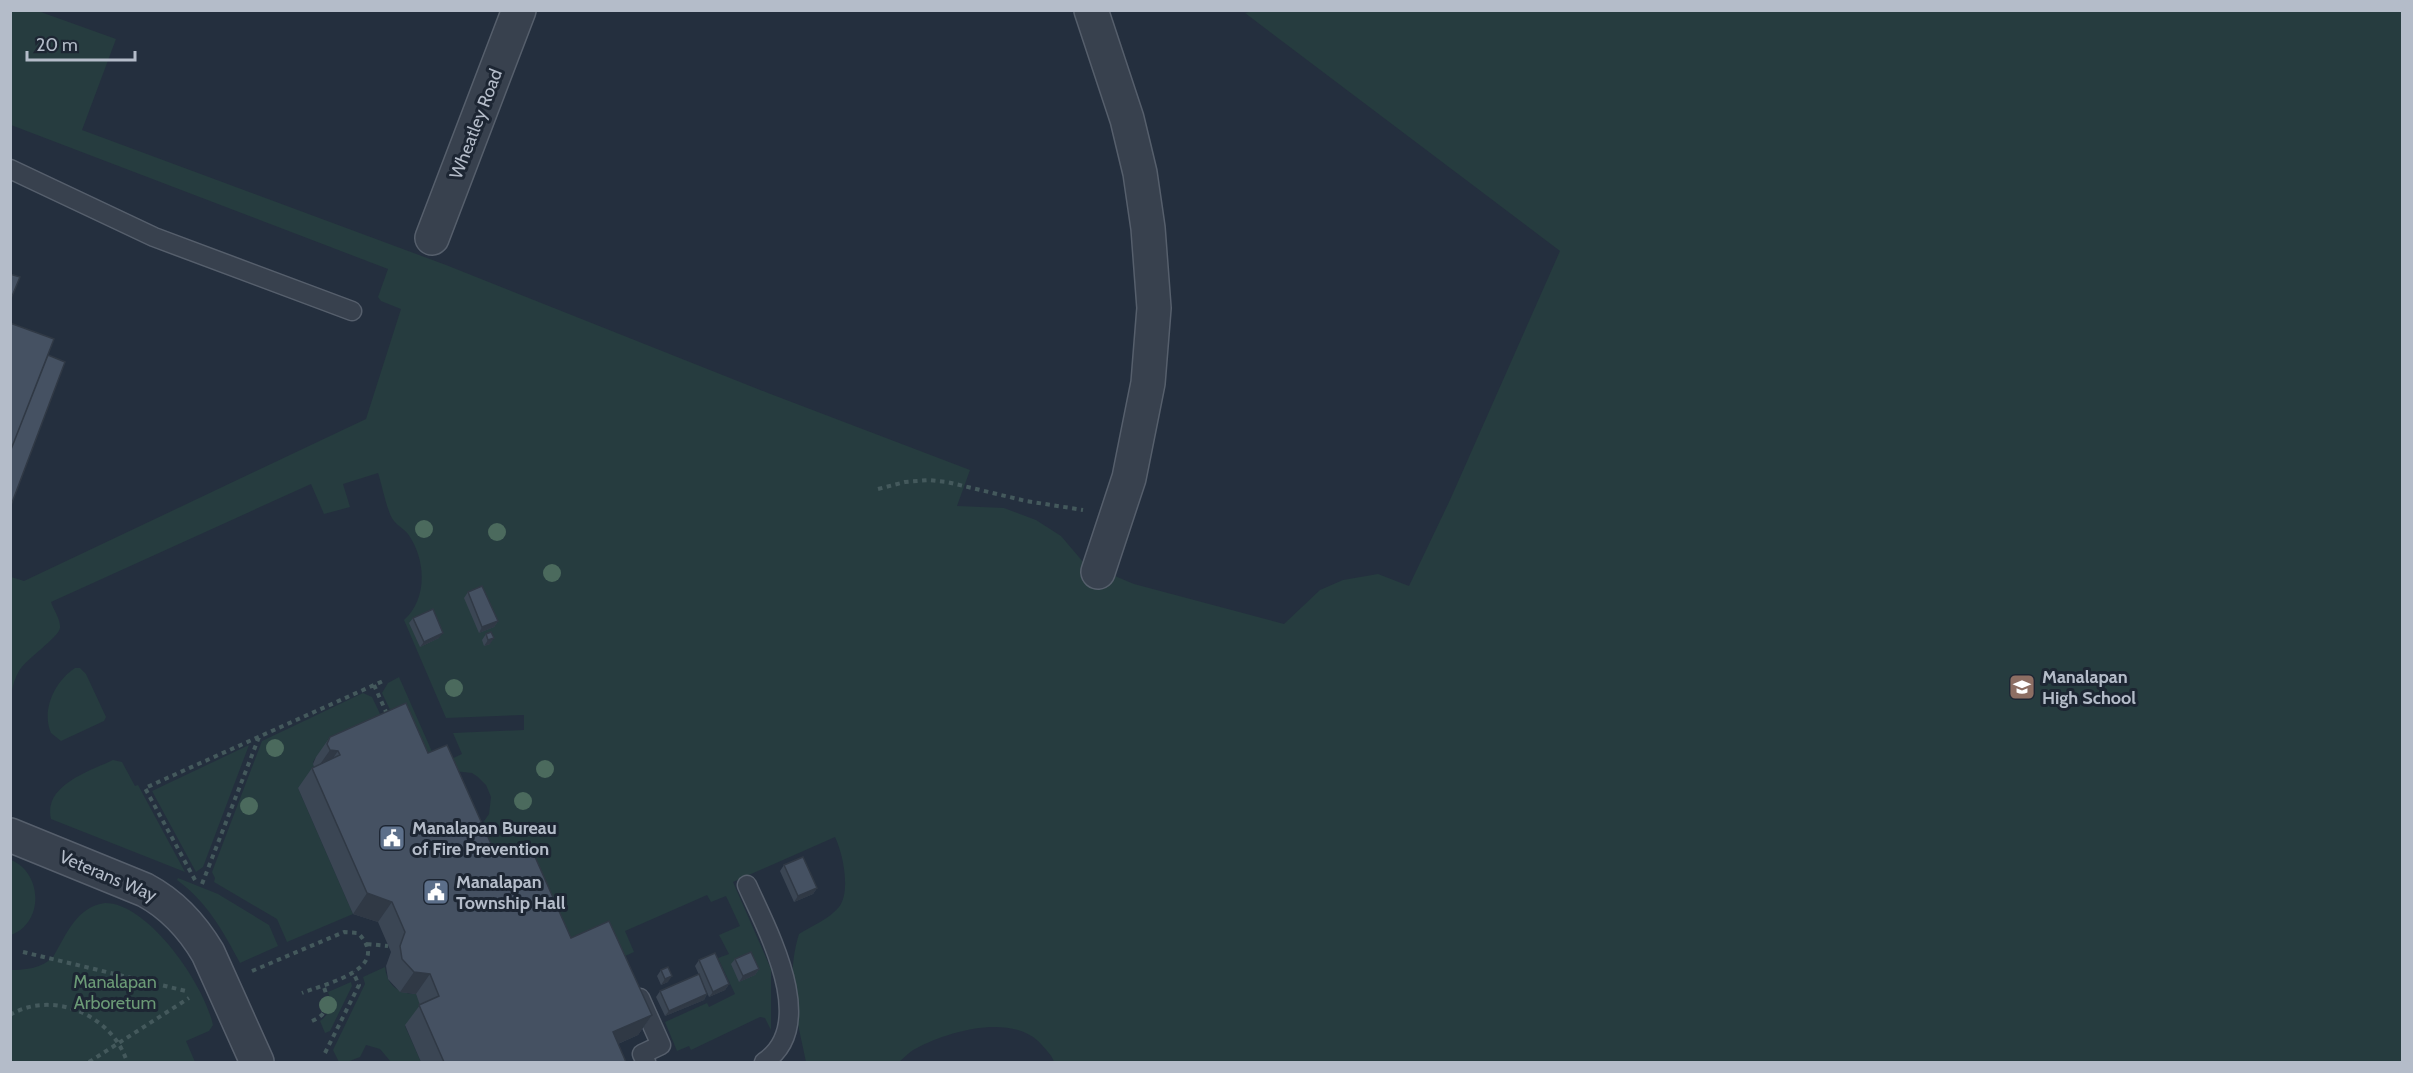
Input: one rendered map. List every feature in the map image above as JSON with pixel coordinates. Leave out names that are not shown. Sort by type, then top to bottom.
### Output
[{"type":"street","name":"Wheatley Road","points":[[432,238],[519,10]]},
{"type":"street","points":[[1091,10],[1127,119],[1140,173],[1149,228],[1154,309],[1149,383],[1129,478],[1098,572]]},
{"type":"street","name":"Veterans Way","points":[[10,836],[145,890],[163,899],[176,910],[200,939],[208,953],[256,1062]]},
{"type":"lane","points":[[11,172],[154,237],[352,311]]},
{"type":"lane","points":[[747,885],[778,955],[786,991],[785,1038],[774,1055],[764,1062]]},
{"type":"lane","points":[[632,979],[636,1010],[661,1045],[638,1059]]},
{"type":"path","points":[[878,489],[905,482],[928,480],[947,482],[1026,501],[1117,515]]},
{"type":"path","points":[[195,881],[145,788],[383,681]]},
{"type":"path","points":[[374,685],[387,716]]},
{"type":"path","points":[[202,884],[259,737]]},
{"type":"path","points":[[246,973],[344,932],[358,933],[367,944],[369,956],[366,963],[353,972],[302,993]]},
{"type":"path","points":[[367,944],[388,946]]},
{"type":"path","points":[[22,952],[195,994],[119,1045],[89,1062]]},
{"type":"path","points":[[325,1053],[359,985],[353,972]]},
{"type":"path","points":[[312,1021],[328,1009],[323,985]]},
{"type":"path","points":[[10,1015],[34,1006],[53,1005],[90,1016],[106,1028],[119,1045],[127,1062]]},
{"type":"green space","points":[[1257,10],[2402,11],[2402,1062],[1054,1062],[1041,1044],[1029,1035],[1014,1029],[998,1027],[980,1028],[946,1036],[914,1049],[899,1062],[806,1062],[794,998],[795,951],[799,934],[830,915],[843,900],[844,872],[841,853],[835,837],[733,882],[771,969],[771,1030],[765,1018],[760,1017],[691,1050],[689,1046],[677,1051],[665,1022],[707,1003],[709,1007],[735,994],[718,958],[729,954],[719,935],[740,926],[726,896],[711,902],[707,895],[625,931],[634,952],[605,965],[557,958],[482,875],[480,827],[489,814],[491,797],[486,785],[478,777],[472,773],[454,771],[449,760],[462,754],[453,733],[524,730],[524,715],[446,718],[404,620],[412,611],[421,590],[422,578],[418,555],[408,534],[391,517],[378,473],[343,484],[350,507],[324,514],[311,484],[51,602],[60,628],[54,637],[19,671],[12,689],[11,707],[11,577],[24,581],[366,419],[401,309],[381,301],[378,297],[388,269],[11,125],[11,11],[38,11],[116,39],[82,130],[446,265],[768,393],[970,470],[957,506],[1004,508],[1036,520],[1061,536],[1084,563],[1134,584],[1284,624],[1320,590],[1343,580],[1378,574],[1409,586],[1450,500],[1560,251],[1245,13]]},
{"type":"green space","points":[[75,668],[80,668],[86,674],[106,717],[104,721],[61,741],[51,733],[48,724],[49,706],[61,680]]},
{"type":"green space","points":[[399,677],[437,763],[393,716],[382,693],[388,683]]},
{"type":"green space","points":[[363,693],[372,697],[383,720],[381,728],[316,757],[313,762],[315,769],[298,788],[353,914],[287,942],[277,919],[214,882],[212,872],[262,741]]},
{"type":"green space","points":[[249,745],[203,867],[196,872],[152,791]]},
{"type":"green space","points":[[113,760],[122,762],[135,786],[138,785],[185,872],[51,819],[50,807],[61,788],[81,775]]},
{"type":"green space","points":[[11,860],[22,866],[29,876],[34,886],[35,898],[34,909],[29,920],[22,929],[11,935]]},
{"type":"green space","points":[[178,878],[218,894],[269,925],[278,946],[240,963],[206,907],[177,880]]},
{"type":"green space","name":"Manalapan Arboretum","points":[[105,903],[122,907],[156,931],[187,969],[199,989],[213,1025],[209,1031],[186,1041],[195,1062],[11,1062],[11,970],[34,968],[49,961],[79,916]]},
{"type":"green space","points":[[385,967],[388,979],[394,987],[410,994],[416,994],[425,1016],[405,1026],[421,1062],[391,1062],[380,1049],[366,1045],[360,1057],[347,1062],[339,1062],[333,1050],[365,984],[363,977]]},
{"type":"green space","points":[[351,982],[352,986],[330,1031],[325,1033],[320,1021],[330,1008],[328,992]]},
{"type":"building","points":[[10,274],[20,277],[10,301]]},
{"type":"building","points":[[10,323],[54,339],[10,452]]},
{"type":"building","points":[[48,355],[65,362],[10,508],[10,452]]},
{"type":"building","points":[[482,586],[498,621],[482,627],[468,592]]},
{"type":"building","points":[[433,609],[443,633],[424,642],[413,618]]},
{"type":"building","points":[[491,632],[494,638],[488,640],[486,634]]},
{"type":"building","name":"Manalapan Township Hall","points":[[406,703],[428,753],[447,745],[496,855],[528,841],[571,938],[609,921],[652,1015],[613,1032],[626,1062],[444,1062],[419,1005],[439,996],[430,974],[414,972],[402,959],[400,946],[405,932],[392,902],[367,893],[312,768],[340,755],[338,751],[330,750],[327,744],[330,737]]},
{"type":"building","points":[[803,857],[817,888],[798,896],[784,865]]},
{"type":"building","points":[[751,952],[759,969],[743,976],[735,959]]},
{"type":"building","points":[[715,953],[729,984],[713,992],[699,960]]},
{"type":"building","points":[[668,967],[672,976],[665,979],[661,970]]},
{"type":"building","points":[[699,974],[707,994],[669,1011],[660,991]]},
{"type":"place","name":"Manalapan High School","points":[[2022,687]]},
{"type":"place","name":"Manalapan Bureau of Fire Prevention","points":[[392,838]]},
{"type":"place","name":"Manalapan Township Hall","points":[[436,892]]}]
